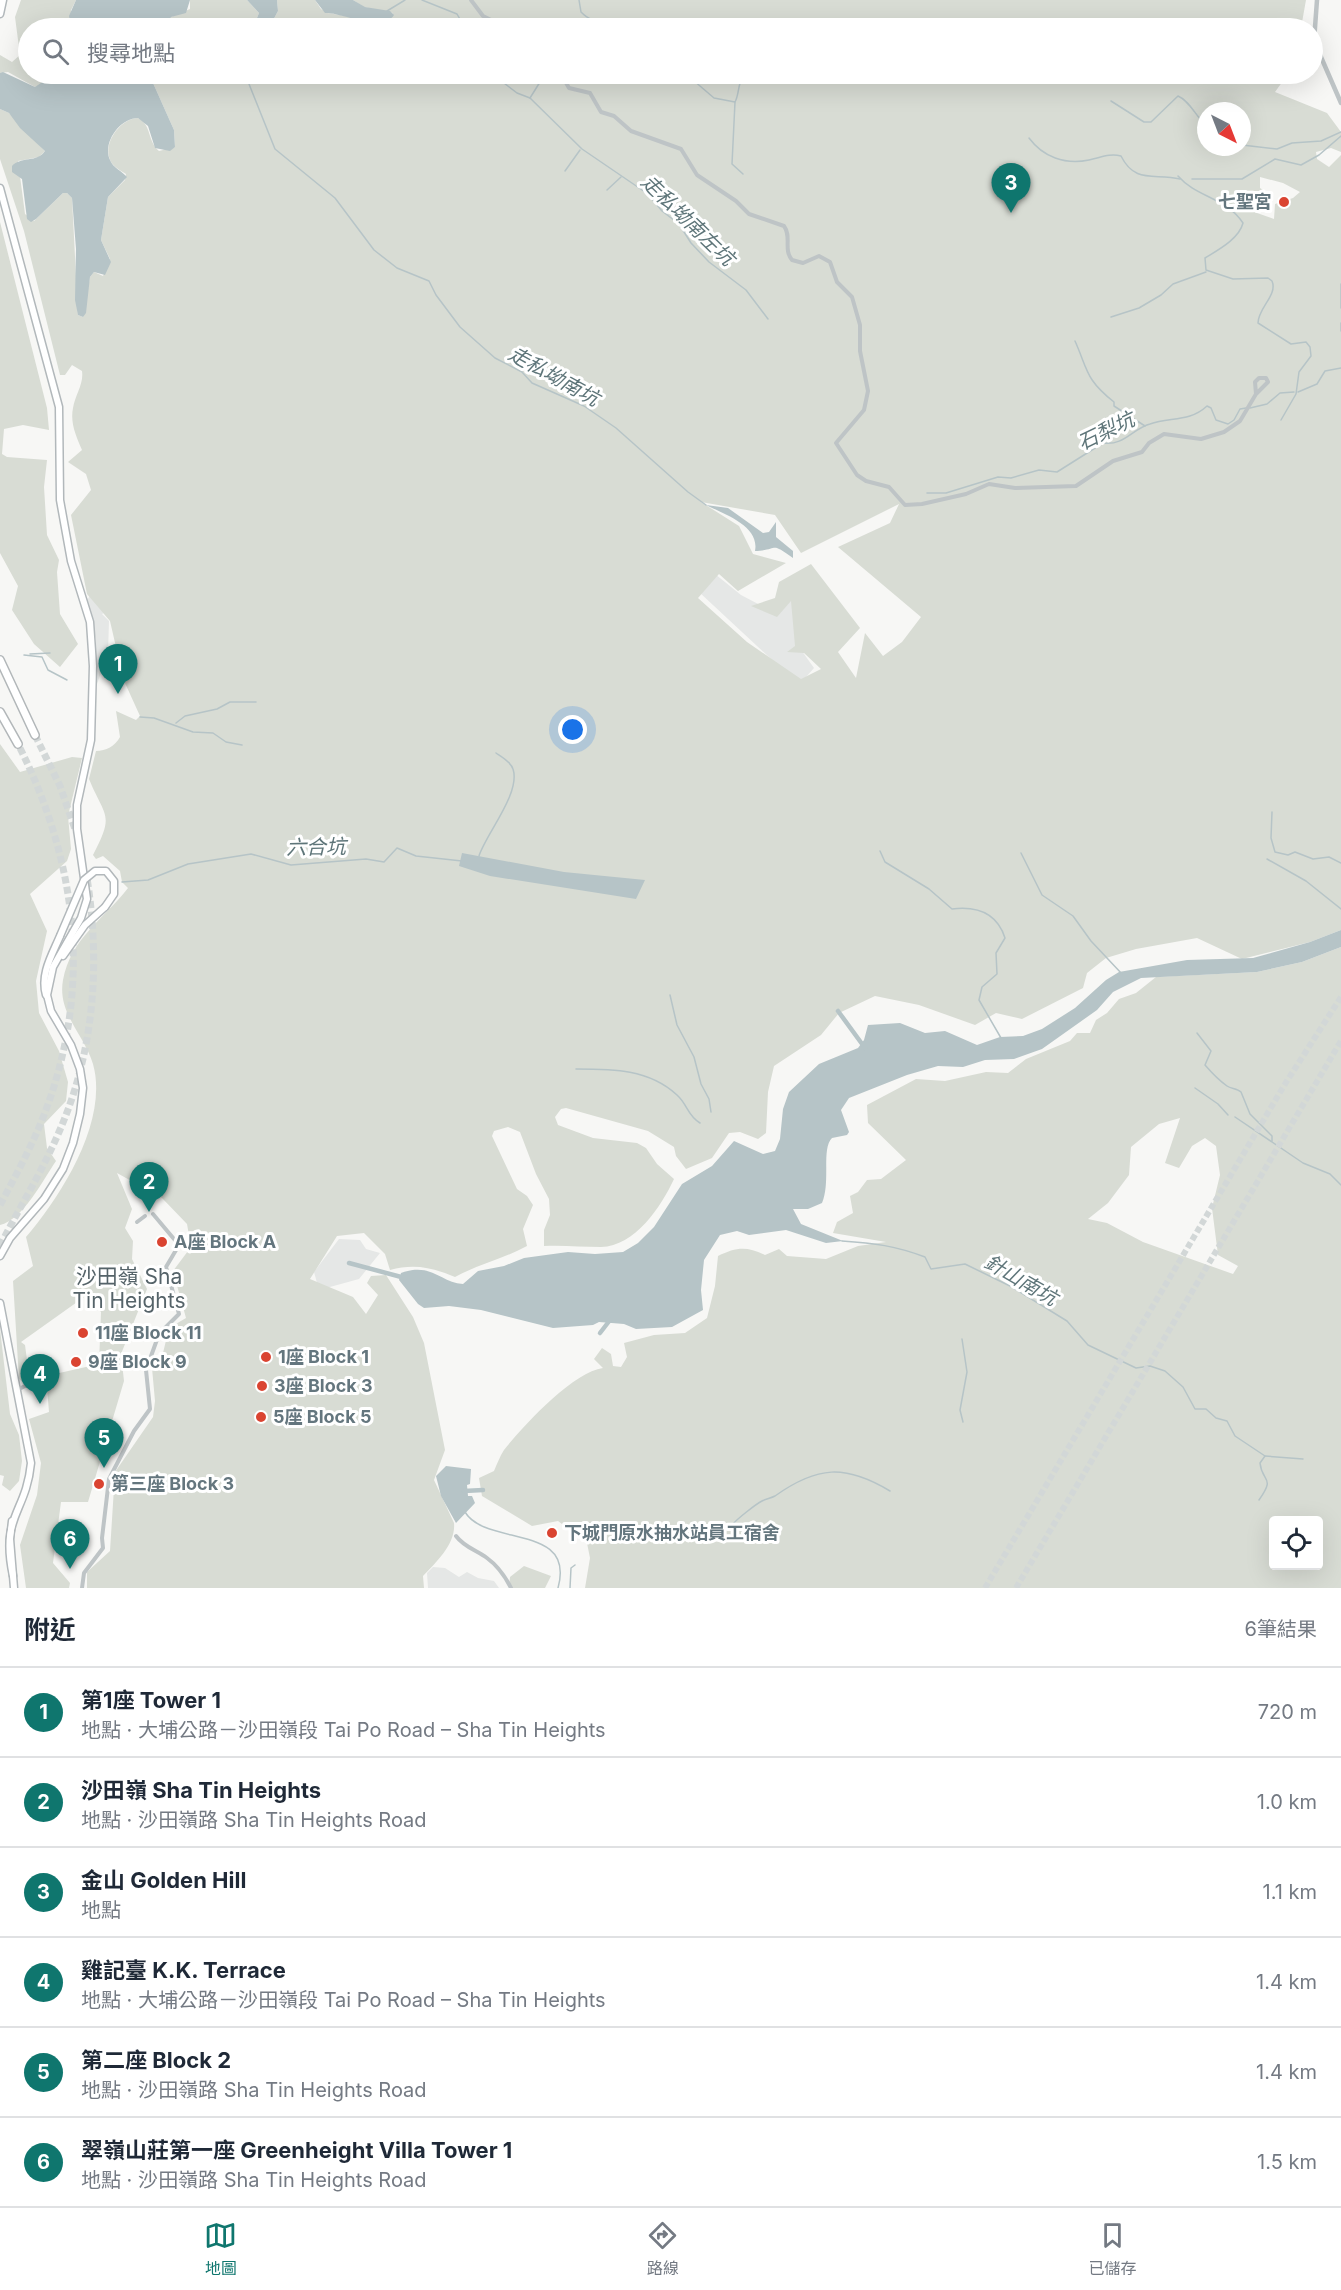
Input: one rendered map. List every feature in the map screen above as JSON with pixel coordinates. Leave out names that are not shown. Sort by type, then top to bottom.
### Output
[{"type":"highway","points":[[0,660],[35,735]]},
{"type":"highway","points":[[0,712],[18,744]]},
{"type":"main road","points":[[0,14],[3,0]]},
{"type":"main road","points":[[0,188],[59,407],[60,501],[71,561],[92,631],[91,740],[77,805],[77,829],[87,899],[81,918],[53,967],[48,1002]]},
{"type":"main road","points":[[1,1254],[55,1183],[70,1153],[79,1123],[81,1076],[74,1052],[48,1002],[43,984],[84,880],[95,871],[106,871],[114,881],[114,894],[105,908],[85,925],[53,967]]},
{"type":"main road","points":[[0,1303],[31,1463],[28,1480],[17,1506],[9,1517],[5,1534],[14,1588]]},
{"type":"street","points":[[471,0],[487,18]]},
{"type":"street","points":[[1316,18],[1317,0]]},
{"type":"street","points":[[1323,62],[1341,104]]},
{"type":"street","points":[[566,84],[568,87],[588,92],[600,111],[615,117],[626,128],[682,150],[699,176],[736,201],[749,214],[784,226],[789,236],[787,253],[792,260],[803,263],[819,256],[830,262],[836,280],[852,297],[860,325],[860,351],[868,391],[864,410],[836,442],[857,475],[866,481],[890,487],[905,505],[922,504],[964,494],[989,484],[1015,488],[1076,486],[1113,461],[1142,452],[1149,443],[1164,434],[1201,439],[1224,432],[1240,421],[1256,394]]},
{"type":"street","points":[[82,1588],[84,1573],[103,1548],[102,1538],[109,1479],[134,1431],[150,1409],[146,1370],[159,1334],[178,1314],[166,1267],[179,1245],[153,1214]]},
{"type":"street","points":[[137,1222],[146,1216]]},
{"type":"street","points":[[0,1243],[1,1254]]},
{"type":"street","points":[[16,1390],[34,1381]]},
{"type":"street","points":[[456,1536],[461,1544],[487,1558],[503,1574],[511,1588]]},
{"type":"shaded area","points":[[21,0],[76,0],[71,10],[71,18],[18,18],[18,40],[15,17]]},
{"type":"shaded area","points":[[76,0],[190,0],[186,13],[171,18],[69,18]]},
{"type":"shaded area","points":[[190,0],[247,0],[259,13],[257,18],[171,18],[190,9]]},
{"type":"shaded area","points":[[247,0],[277,0],[278,11],[274,18],[257,18],[259,13]]},
{"type":"shaded area","points":[[277,0],[315,0],[321,9],[328,13],[358,18],[274,18],[278,11]]},
{"type":"shaded area","points":[[315,0],[353,0],[365,7],[390,11],[394,15],[390,18],[351,18],[325,13]]},
{"type":"shaded area","points":[[353,0],[1306,0],[1303,18],[387,18],[393,13],[364,7]]},
{"type":"shaded area","points":[[0,55],[12,62],[18,57],[18,78],[8,72],[0,73]]},
{"type":"shaded area","points":[[3,72],[18,79],[18,84],[29,84],[35,87],[40,84],[153,84],[174,130],[175,147],[170,151],[155,148],[148,126],[138,118],[125,122],[111,139],[108,146],[110,160],[127,177],[108,197],[101,240],[111,262],[105,275],[94,272],[90,277],[86,313],[83,317],[78,315],[75,300],[76,249],[72,198],[67,193],[63,193],[36,219],[31,222],[27,219],[22,179],[12,172],[12,166],[20,161],[38,157],[45,151],[20,128],[9,113],[0,109],[0,73]]},
{"type":"shaded area","points":[[153,84],[1281,84],[1275,92],[1327,113],[1341,132],[1341,152],[1331,148],[1316,152],[1317,159],[1329,167],[1341,155],[1341,930],[1310,942],[1242,959],[1197,938],[1136,949],[1106,958],[1087,973],[1083,988],[1022,1019],[996,1013],[975,1025],[919,1005],[875,996],[839,1013],[821,1035],[774,1066],[768,1092],[766,1133],[758,1139],[740,1132],[729,1133],[712,1158],[686,1169],[676,1156],[674,1147],[648,1131],[566,1108],[561,1109],[555,1117],[558,1125],[593,1138],[637,1143],[646,1148],[657,1164],[674,1179],[662,1201],[645,1223],[625,1240],[613,1245],[601,1247],[544,1246],[544,1230],[550,1215],[549,1199],[536,1174],[520,1132],[508,1127],[494,1131],[492,1136],[517,1189],[527,1196],[533,1205],[523,1229],[527,1246],[455,1277],[424,1268],[408,1267],[390,1270],[385,1254],[364,1233],[337,1236],[310,1279],[353,1297],[366,1314],[378,1295],[367,1283],[371,1276],[386,1275],[413,1317],[424,1343],[445,1450],[434,1480],[454,1523],[454,1531],[439,1559],[423,1576],[424,1588],[87,1588],[87,1572],[110,1551],[115,1472],[153,1417],[155,1401],[152,1368],[163,1353],[169,1328],[186,1318],[173,1271],[191,1247],[187,1224],[162,1198],[117,1173],[132,1209],[125,1228],[133,1241],[132,1259],[147,1289],[121,1354],[124,1381],[88,1502],[61,1502],[53,1563],[70,1583],[69,1588],[26,1588],[20,1545],[37,1495],[41,1463],[29,1419],[49,1412],[46,1376],[99,1364],[101,1312],[87,1295],[21,1342],[25,1345],[29,1375],[23,1382],[19,1379],[13,1281],[33,1266],[26,1237],[67,1179],[88,1133],[94,1109],[96,1086],[93,1064],[67,1013],[62,992],[63,980],[73,952],[128,888],[122,882],[120,871],[103,856],[96,859],[93,855],[106,823],[103,809],[89,779],[96,751],[110,747],[120,737],[116,711],[136,720],[140,716],[125,683],[110,671],[116,647],[110,621],[87,594],[71,515],[91,490],[86,474],[68,462],[82,450],[74,429],[72,414],[82,380],[82,371],[72,365],[65,375],[60,375],[24,231],[0,159],[0,109],[9,113],[45,151],[39,157],[18,161],[25,214],[34,221],[63,193],[67,193],[72,198],[78,315],[83,317],[90,277],[94,272],[103,276],[110,259],[101,240],[108,197],[125,180],[126,174],[111,162],[109,155],[114,133],[125,122],[138,118],[146,125],[159,151],[175,147],[174,130]],"holes":[[[1260,177],[1283,183],[1300,192],[1293,198],[1275,204],[1274,219],[1257,213],[1267,202],[1249,198],[1260,191],[1274,197],[1260,188]],[[701,502],[775,515],[801,553],[899,504],[890,523],[838,547],[921,617],[902,642],[883,656],[865,633],[856,678],[838,652],[860,628],[811,564],[779,582],[775,598],[751,606],[777,617],[791,601],[795,646],[787,652],[804,653],[821,669],[801,679],[747,642],[698,598],[719,574],[738,591],[786,563],[753,554],[739,526]]]},
{"type":"shaded area","points":[[0,222],[47,408],[49,430],[23,425],[4,429],[2,454],[7,457],[47,460],[44,487],[47,535],[59,560],[57,572],[60,614],[78,644],[60,667],[34,644],[12,610],[18,586],[0,553]]},
{"type":"shaded area","points":[[706,505],[728,508],[763,533],[769,532],[776,522],[776,537],[793,551],[793,558],[777,548],[755,551],[755,542],[746,528],[731,517]]},
{"type":"shaded area","points":[[715,574],[741,595],[762,606],[791,596],[797,644],[814,668],[799,685],[699,592]]},
{"type":"shaded area","points":[[90,595],[112,609],[102,614],[109,621],[108,653],[96,687],[96,640],[85,596],[88,599]]},
{"type":"shaded area","points":[[0,744],[20,772],[72,757],[82,758],[68,816],[71,849],[67,861],[30,894],[47,931],[36,981],[39,1013],[59,1051],[68,1082],[66,1101],[44,1124],[47,1148],[56,1161],[17,1216],[0,1225]]},
{"type":"shaded area","points":[[462,853],[564,872],[645,880],[636,899],[490,876],[459,866]]},
{"type":"shaded area","points":[[1341,930],[1341,947],[1302,962],[1257,972],[1141,978],[1113,992],[1097,1010],[1042,1049],[1014,1059],[985,1060],[963,1067],[938,1066],[907,1075],[849,1098],[841,1110],[849,1132],[847,1135],[832,1138],[829,1143],[826,1158],[825,1195],[822,1203],[808,1209],[793,1209],[801,1224],[843,1241],[826,1243],[786,1230],[749,1235],[737,1231],[720,1235],[704,1260],[701,1290],[703,1310],[672,1327],[636,1329],[624,1324],[599,1322],[593,1325],[553,1328],[481,1310],[449,1306],[424,1308],[418,1304],[399,1280],[401,1273],[421,1270],[463,1284],[478,1271],[504,1266],[524,1258],[568,1252],[595,1254],[623,1252],[638,1243],[654,1227],[682,1184],[712,1166],[734,1141],[763,1154],[775,1151],[780,1139],[783,1109],[789,1092],[819,1064],[858,1048],[864,1040],[868,1025],[900,1023],[925,1033],[945,1031],[977,1045],[1000,1037],[1023,1036],[1042,1029],[1075,1008],[1106,980],[1119,972],[1187,960],[1253,958],[1310,942]]},
{"type":"shaded area","points":[[1341,947],[1341,1588],[585,1588],[590,1558],[587,1543],[558,1521],[532,1526],[482,1496],[479,1478],[494,1471],[504,1450],[549,1402],[578,1379],[603,1368],[594,1359],[602,1348],[611,1354],[613,1366],[621,1367],[627,1357],[624,1343],[654,1335],[685,1333],[707,1318],[715,1286],[718,1256],[736,1249],[753,1250],[765,1255],[779,1249],[787,1256],[826,1259],[858,1246],[886,1242],[833,1233],[837,1222],[853,1213],[850,1196],[858,1192],[867,1180],[881,1179],[906,1160],[868,1123],[867,1105],[916,1079],[945,1081],[986,1072],[1008,1073],[1026,1059],[1070,1041],[1077,1033],[1090,1033],[1096,1020],[1107,1013],[1119,999],[1136,993],[1156,977],[1257,972],[1302,962]],"holes":[[[1180,1118],[1165,1163],[1179,1168],[1192,1146],[1205,1138],[1216,1146],[1220,1175],[1212,1208],[1218,1255],[1238,1266],[1233,1274],[1143,1242],[1107,1223],[1088,1219],[1108,1203],[1129,1175],[1131,1147],[1159,1124]]]},
{"type":"shaded area","points":[[339,1239],[360,1240],[366,1249],[380,1253],[359,1279],[319,1290],[314,1272]]},
{"type":"shaded area","points":[[0,1329],[10,1414],[19,1435],[22,1461],[19,1481],[10,1491],[2,1485],[4,1476],[0,1475]]},
{"type":"shaded area","points":[[446,1466],[471,1469],[470,1484],[467,1485],[468,1496],[472,1496],[475,1503],[456,1523],[441,1496],[436,1476]]},
{"type":"shaded area","points":[[524,1566],[551,1576],[545,1588],[509,1588],[510,1577]]},
{"type":"shaded area","points":[[433,1567],[445,1568],[459,1577],[467,1572],[478,1578],[494,1581],[499,1588],[428,1588],[427,1573]]},
{"type":"waterway","points":[[387,11],[405,0]]},
{"type":"waterway","points":[[422,0],[457,14],[459,18]]},
{"type":"waterway","points":[[579,0],[581,12],[589,18]]},
{"type":"waterway","name":"走私坳南坑","points":[[249,84],[275,149],[335,198],[374,250],[397,268],[429,281],[436,295],[460,327],[495,358],[522,372],[532,383],[584,406],[616,428],[688,492],[706,505]]},
{"type":"waterway","points":[[505,84],[517,93],[530,98],[539,84]]},
{"type":"waterway","points":[[698,84],[714,98],[735,102],[740,84]]},
{"type":"waterway","points":[[1111,101],[1144,122],[1151,122],[1178,96],[1197,116]]},
{"type":"waterway","name":"走私坳南左坑","points":[[530,98],[582,149],[648,194],[662,211],[679,224],[691,243],[709,262],[746,290],[768,319]]},
{"type":"waterway","points":[[735,102],[732,164],[743,174]]},
{"type":"waterway","points":[[1251,146],[1277,149],[1292,143],[1321,141],[1341,132]]},
{"type":"waterway","points":[[1192,179],[1242,179],[1275,159],[1301,165],[1319,155],[1341,136]]},
{"type":"waterway","points":[[1029,138],[1041,150],[1055,158],[1080,161],[1117,155],[1121,156],[1132,171],[1139,174],[1180,179]]},
{"type":"waterway","points":[[565,171],[580,150]]},
{"type":"waterway","points":[[1178,176],[1194,189],[1229,208],[1243,223],[1233,239],[1205,258],[1206,270],[1233,279],[1268,278],[1272,281],[1272,291],[1258,323],[1291,344],[1306,342],[1310,347],[1311,356],[1299,372],[1296,394],[1281,420]]},
{"type":"waterway","points":[[607,190],[621,177]]},
{"type":"waterway","points":[[1111,317],[1139,308],[1161,295],[1173,284],[1206,272]]},
{"type":"waterway","points":[[1341,284],[1341,308]]},
{"type":"waterway","points":[[1341,323],[1341,331]]},
{"type":"waterway","points":[[1075,341],[1092,380],[1114,402],[1114,406],[1145,426]]},
{"type":"waterway","points":[[1298,392],[1317,384],[1325,371],[1341,368]]},
{"type":"waterway","points":[[1250,408],[1267,404],[1280,393],[1294,392]]},
{"type":"waterway","name":"石梨坑","points":[[927,493],[946,493],[998,477],[1011,478],[1039,470],[1057,472],[1103,443],[1122,440],[1144,426],[1194,415],[1207,406],[1211,408],[1216,420],[1228,424],[1234,420],[1240,409],[1246,408]]},
{"type":"waterway","points":[[30,654],[50,653]]},
{"type":"waterway","points":[[24,655],[42,657],[48,670],[67,680]]},
{"type":"waterway","points":[[176,723],[185,716],[217,709],[230,702],[256,702]]},
{"type":"waterway","points":[[140,717],[154,718],[193,732],[213,733],[226,742],[242,745]]},
{"type":"waterway","points":[[479,856],[508,801],[514,779],[510,764],[496,753]]},
{"type":"waterway","points":[[1272,812],[1271,838],[1275,852],[1288,855],[1295,852],[1313,859],[1329,857],[1341,863]]},
{"type":"waterway","name":"六合坑","points":[[122,882],[148,880],[188,864],[251,854],[291,865],[366,859],[384,862],[397,848],[416,856],[462,861]]},
{"type":"waterway","points":[[880,851],[885,862],[929,889],[952,909],[978,910],[997,922],[1005,938],[996,953],[997,974],[982,987],[979,1000],[1001,1038]]},
{"type":"waterway","points":[[1021,853],[1042,895],[1073,916],[1091,941],[1122,974]]},
{"type":"waterway","points":[[1267,859],[1306,881],[1341,909]]},
{"type":"waterway","points":[[670,995],[677,1025],[694,1057],[701,1084],[709,1099],[711,1112]]},
{"type":"waterway","points":[[838,1011],[865,1048]]},
{"type":"waterway","points":[[1197,1033],[1211,1051],[1205,1065],[1227,1086],[1241,1092],[1250,1114],[1272,1136],[1272,1141]]},
{"type":"waterway","points":[[576,1069],[617,1070],[655,1080],[677,1095],[692,1117],[700,1123]]},
{"type":"waterway","points":[[1195,1088],[1218,1104],[1228,1115]]},
{"type":"waterway","points":[[1235,1117],[1303,1163],[1330,1174],[1341,1185]]},
{"type":"waterway","name":"針山南坑","points":[[842,1241],[885,1246],[914,1253],[925,1257],[931,1269],[965,1264],[1010,1286],[1067,1321],[1088,1345],[1136,1368],[1150,1366],[1165,1371],[1183,1387],[1195,1409],[1206,1409],[1216,1418],[1227,1421],[1235,1436],[1265,1456],[1260,1463],[1267,1480],[1267,1487],[1259,1500]]},
{"type":"waterway","points":[[349,1263],[405,1278]]},
{"type":"waterway","points":[[600,1333],[610,1320]]},
{"type":"waterway","points":[[962,1339],[967,1372],[960,1410],[963,1422]]},
{"type":"waterway","points":[[1265,1456],[1303,1459]]},
{"type":"waterway","points":[[732,1532],[733,1524],[759,1503],[818,1474],[831,1472],[859,1476],[890,1491]]},
{"type":"waterway","points":[[464,1491],[483,1490]]},
{"type":"waterway","points":[[465,1512],[476,1523],[491,1530],[542,1545],[554,1554],[560,1568],[558,1588]]},
{"type":"waterway","points":[[570,1588],[571,1568],[575,1565]]},
{"type":"tunnel","points":[[35,735],[60,786],[76,832]]},
{"type":"tunnel","points":[[0,1205],[44,1115],[59,1067],[69,1020],[73,973],[72,927],[66,880],[54,834],[38,789],[18,744]]},
{"type":"tunnel","points":[[0,1246],[59,1132],[81,1069],[92,1004],[94,971],[91,905],[86,872]]},
{"type":"tunnel","points":[[985,1588],[1285,1084],[1341,997]]},
{"type":"tunnel","points":[[1016,1588],[1341,1041]]},
{"type":"place","name":"七聖宮","points":[[1284,202]]},
{"type":"place","name":"金山 Golden Hill","points":[[1011,213]]},
{"type":"place","name":"第1座 Tower 1","points":[[118,694]]},
{"type":"place","name":"沙田嶺 Sha Tin Heights","points":[[149,1212]]},
{"type":"place","name":"A座 Block A","points":[[162,1242]]},
{"type":"place","name":"11座 Block 11","points":[[83,1333]]},
{"type":"place","name":"1座 Block 1","points":[[266,1357]]},
{"type":"place","name":"9座 Block 9","points":[[76,1362]]},
{"type":"place","name":"3座 Block 3","points":[[262,1386]]},
{"type":"place","name":"雞記臺 K.K. Terrace","points":[[40,1404]]},
{"type":"place","name":"5座 Block 5","points":[[261,1417]]},
{"type":"place","name":"第二座 Block 2","points":[[104,1468]]},
{"type":"place","name":"第三座 Block 3","points":[[99,1484]]},
{"type":"place","name":"下城門原水抽水站員工宿舍","points":[[552,1533]]},
{"type":"place","name":"翠嶺山莊第一座 Greenheight Villa Tower 1","points":[[70,1569]]},
{"type":"district","name":"沙田嶺 Sha Tin Heights","points":[[129,1289]]}]
